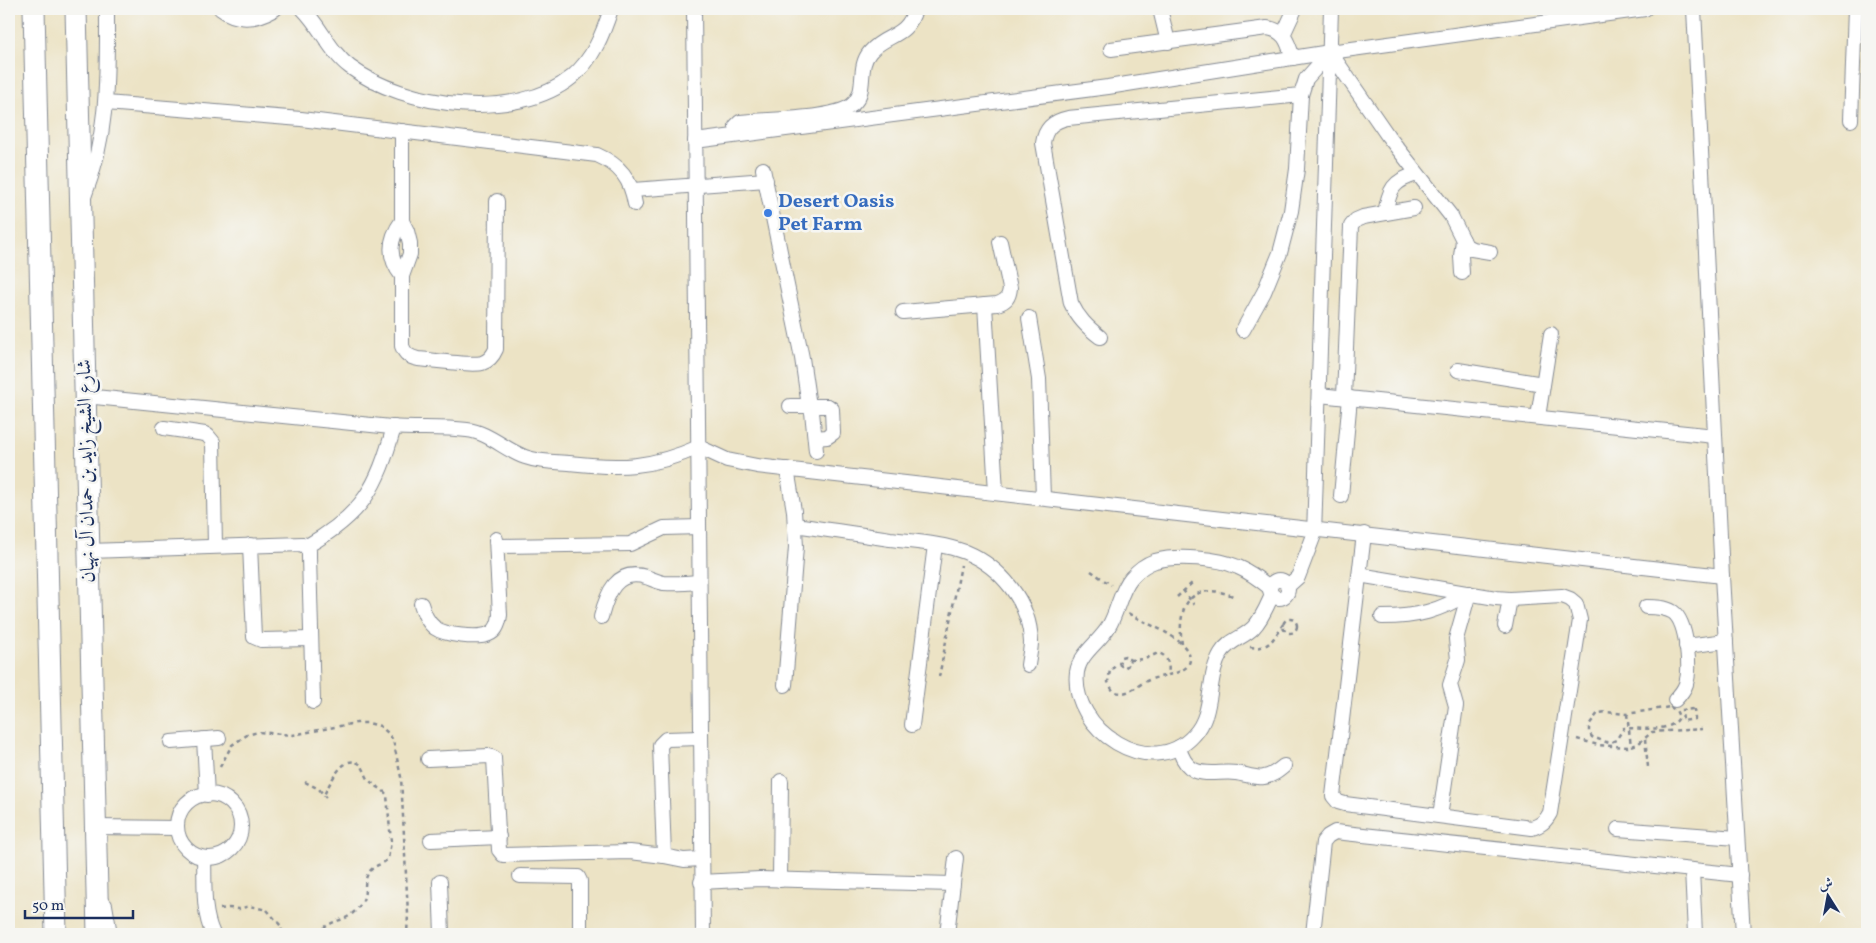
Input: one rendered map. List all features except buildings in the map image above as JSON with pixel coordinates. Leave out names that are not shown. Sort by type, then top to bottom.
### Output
[{"type":"highway","name":"شارع الشيخ زايد بن حمدان آل نهيان","points":[[34,9],[56,934]]},
{"type":"highway","name":"شارع الشيخ زايد بن حمدان آل نهيان","points":[[76,9],[98,934]]},
{"type":"street","points":[[81,205],[98,155],[106,103],[107,9]]},
{"type":"street","points":[[220,9],[229,15],[239,18],[250,18],[275,9]]},
{"type":"street","points":[[303,9],[339,57],[359,72],[385,86],[404,93],[433,101],[462,104],[502,104],[521,101],[557,87],[573,76],[586,61],[597,45],[611,9]]},
{"type":"street","points":[[694,9],[703,934]]},
{"type":"street","points":[[737,135],[736,126],[740,122],[819,115],[842,111],[850,107],[860,95],[862,72],[866,57],[878,45],[902,32],[915,9]]},
{"type":"street","points":[[1160,9],[1168,42]]},
{"type":"street","points":[[1283,36],[1295,9]]},
{"type":"street","points":[[1271,591],[1254,575],[1228,564],[1199,559],[1171,559],[1155,561],[1141,568],[1130,579],[1122,593],[1119,607],[1105,633],[1080,663],[1077,683],[1082,707],[1100,731],[1116,743],[1132,750],[1148,754],[1165,753],[1179,747],[1194,735],[1202,723],[1207,710],[1217,663],[1222,653],[1232,641],[1254,627],[1261,618],[1271,591],[1271,583],[1278,579],[1286,582],[1288,586],[1298,577],[1304,558],[1313,541],[1331,9]]},
{"type":"street","points":[[695,141],[1108,87],[1330,52],[1645,9]]},
{"type":"street","points":[[1694,9],[1722,576],[1743,934]]},
{"type":"street","points":[[1851,120],[1855,9]]},
{"type":"street","points":[[1111,49],[1267,28],[1276,29],[1283,36],[1293,58]]},
{"type":"street","points":[[1243,330],[1264,292],[1280,252],[1291,211],[1297,169],[1301,95],[1306,79],[1330,52]]},
{"type":"street","points":[[1330,52],[1388,136],[1451,216],[1466,246],[1490,252]]},
{"type":"street","points":[[1100,337],[1088,328],[1078,316],[1071,303],[1043,143],[1044,134],[1050,125],[1058,120],[1068,118],[1301,95]]},
{"type":"street","points":[[106,103],[301,119],[596,155],[609,160],[619,168],[627,178],[634,197],[765,174],[802,358],[809,406],[812,411],[815,444],[833,433],[833,410],[828,406],[809,406],[790,406]]},
{"type":"street","points":[[402,131],[402,221],[407,231],[410,249],[408,266],[402,276],[402,346],[405,353],[411,358],[474,364],[488,361],[493,356],[496,349],[496,201]]},
{"type":"street","points":[[1385,213],[1389,193],[1396,183],[1406,177],[1417,174]]},
{"type":"street","points":[[1341,496],[1347,398],[1351,226],[1356,220],[1363,217],[1414,208]]},
{"type":"street","points":[[402,221],[394,234],[391,249],[394,263],[402,276]]},
{"type":"street","points":[[1462,273],[1460,256],[1463,240]]},
{"type":"street","points":[[903,312],[997,304],[1005,301],[1009,295],[1010,288],[1000,242]]},
{"type":"street","points":[[985,305],[996,492]]},
{"type":"street","points":[[1029,318],[1040,387],[1043,498]]},
{"type":"street","points":[[1538,417],[1551,334]]},
{"type":"street","points":[[1458,370],[1543,384]]},
{"type":"street","points":[[1319,395],[1715,436]]},
{"type":"street","points":[[86,396],[394,427],[470,430],[484,435],[511,452],[527,458],[607,467],[631,467],[654,463],[677,457],[699,448],[742,464],[1722,576]]},
{"type":"street","points":[[306,546],[339,526],[361,505],[377,479],[394,427]]},
{"type":"street","points":[[164,428],[205,434],[211,438],[215,546]]},
{"type":"street","points":[[785,685],[796,547],[796,525],[786,469]]},
{"type":"street","points":[[796,525],[935,545],[963,552],[985,562],[1003,577],[1018,597],[1027,619],[1030,642],[1028,665]]},
{"type":"street","points":[[421,604],[428,621],[442,632],[474,636],[489,634],[495,630],[499,623],[500,615],[497,543],[630,544],[664,528],[699,527]]},
{"type":"street","points":[[1359,575],[1510,599],[1562,596],[1576,604],[1580,620],[1550,813],[1540,826],[1532,828],[1345,804],[1338,802],[1333,796],[1359,575],[1364,534]]},
{"type":"street","points":[[89,551],[298,543],[306,546]]},
{"type":"street","points":[[250,545],[254,637],[261,640],[311,639]]},
{"type":"street","points":[[912,725],[935,545]]},
{"type":"street","points":[[306,546],[309,556],[313,702]]},
{"type":"street","points":[[601,617],[609,590],[616,582],[625,577],[636,575],[665,583],[699,582]]},
{"type":"street","points":[[1382,617],[1405,617],[1428,613],[1450,605],[1470,593]]},
{"type":"street","points":[[1440,816],[1456,706],[1450,685],[1458,660],[1456,639],[1470,593]]},
{"type":"street","points":[[1506,626],[1510,599]]},
{"type":"street","points":[[1646,607],[1660,608],[1673,612],[1681,622],[1686,646],[1688,676],[1686,685],[1675,700]]},
{"type":"street","points":[[1686,646],[1726,641]]},
{"type":"street","points":[[171,742],[219,738]]},
{"type":"street","points":[[664,856],[660,745],[666,739],[700,738]]},
{"type":"street","points":[[204,740],[206,795]]},
{"type":"street","points":[[1179,747],[1181,756],[1186,764],[1194,770],[1203,773],[1225,772],[1262,778],[1274,774],[1284,766]]},
{"type":"street","points":[[428,759],[489,756],[494,758],[500,853],[507,855],[630,852],[684,860],[701,859]]},
{"type":"street","points":[[780,880],[782,781]]},
{"type":"street","points":[[206,795],[223,798],[230,802],[239,815],[241,832],[238,840],[228,852],[221,856],[204,858],[191,853],[185,848],[177,828],[180,812],[185,805],[191,800],[206,795]]},
{"type":"street","points":[[95,827],[177,828]]},
{"type":"street","points":[[1618,829],[1738,838]]},
{"type":"street","points":[[1313,934],[1323,842],[1335,832],[1740,875]]},
{"type":"street","points":[[431,840],[499,837]]},
{"type":"street","points":[[204,858],[206,910],[208,925],[213,934]]},
{"type":"street","points":[[947,934],[956,858]]},
{"type":"street","points":[[1692,870],[1695,934]]},
{"type":"street","points":[[520,876],[575,875],[578,877],[580,934]]},
{"type":"street","points":[[96,878],[102,892],[110,934]]},
{"type":"street","points":[[701,882],[740,879],[953,884]]},
{"type":"street","points":[[440,882],[442,934]]},
{"type":"path","points":[[939,677],[963,552]]},
{"type":"path","points":[[1090,571],[1122,593]]},
{"type":"path","points":[[1176,597],[1192,583]]},
{"type":"path","points":[[1184,590],[1194,605]]},
{"type":"path","points":[[1182,645],[1181,617],[1189,598],[1198,593],[1209,592],[1225,593],[1233,596]]},
{"type":"path","points":[[1119,607],[1164,632],[1182,645],[1190,659],[1188,665],[1183,670],[1168,675],[1151,679],[1130,692],[1119,694],[1110,687],[1108,682],[1110,670],[1119,664],[1121,657],[1125,656],[1130,660],[1140,661],[1161,653],[1167,659],[1168,675]]},
{"type":"path","points":[[1286,620],[1296,623],[1295,630],[1289,633],[1284,630],[1286,620]]},
{"type":"path","points":[[1119,664],[1124,668],[1130,664],[1130,660]]},
{"type":"path","points":[[1681,717],[1670,706],[1626,714],[1598,713],[1589,725],[1588,732],[1592,737],[1609,743],[1616,740],[1622,729],[1672,726],[1681,717],[1682,710],[1694,709],[1695,719],[1683,721],[1681,717]]},
{"type":"path","points":[[1626,714],[1631,746]]},
{"type":"path","points":[[206,775],[217,770],[232,745],[247,735],[258,732],[293,736],[356,723],[380,726],[393,740],[401,777],[408,914],[407,934]]},
{"type":"path","points":[[1577,739],[1603,746],[1631,746],[1638,744],[1652,732],[1702,729]]},
{"type":"path","points":[[1645,737],[1648,766]]},
{"type":"path","points":[[318,934],[329,923],[350,916],[359,907],[366,894],[366,879],[369,871],[388,859],[391,842],[387,795],[370,781],[357,762],[347,763],[341,768],[334,776],[324,795]]},
{"type":"path","points":[[306,782],[319,789],[326,798]]},
{"type":"path","points":[[206,910],[228,908],[239,910],[249,906],[267,910],[281,926],[282,934]]},
{"type":"place","name":"Desert Oasis Pet Farm","points":[[768,213]]}]
